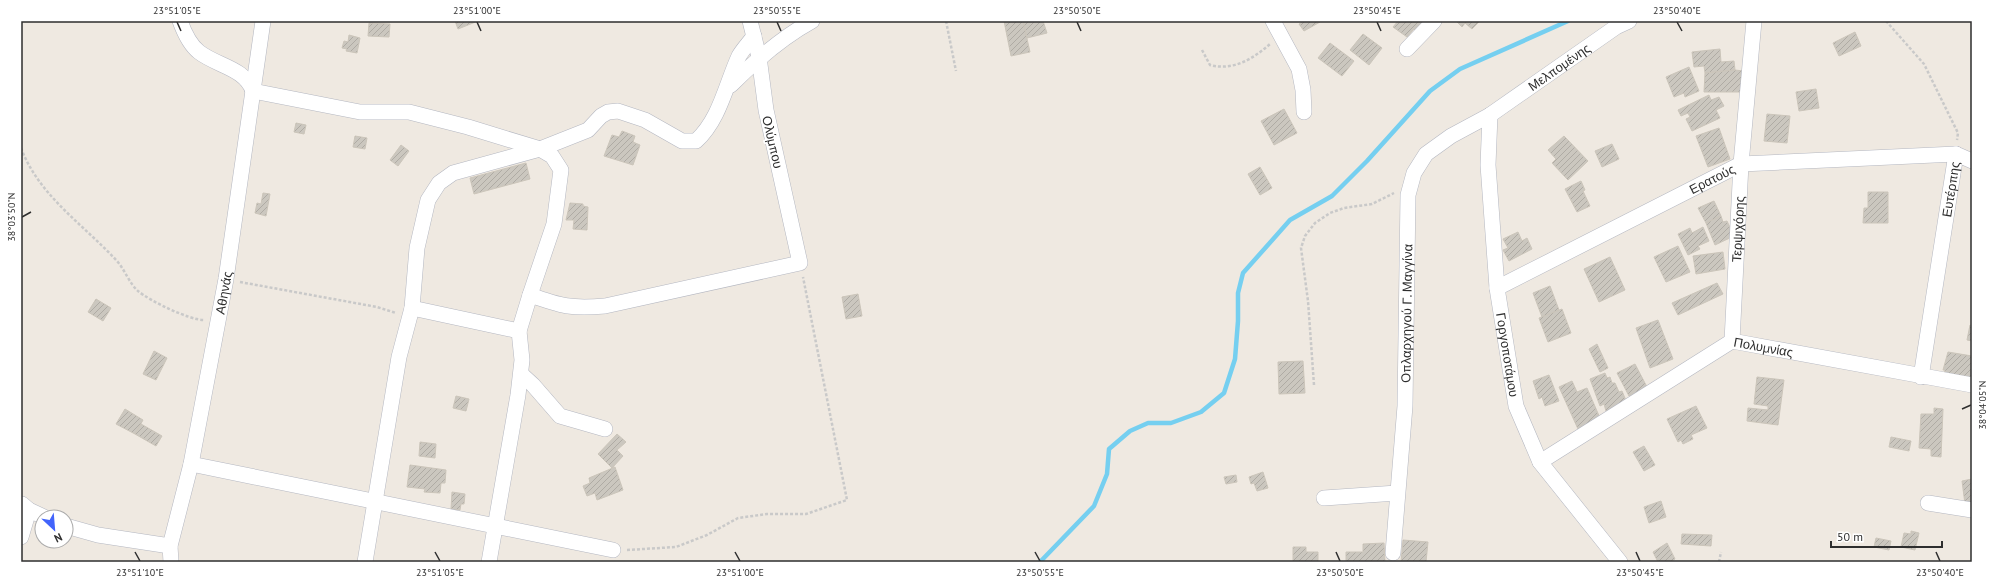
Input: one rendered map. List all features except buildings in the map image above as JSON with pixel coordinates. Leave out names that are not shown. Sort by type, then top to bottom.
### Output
[{"type":"street","points":[[180,21],[194,46],[200,53],[240,74],[250,84],[252,91],[360,112],[409,112],[468,127],[540,149],[552,156],[556,161],[561,170],[554,224],[519,331],[522,360],[521,374],[489,562]]},
{"type":"street","name":"Αθηνάς","points":[[171,562],[170,546],[191,464],[226,279],[263,21]]},
{"type":"street","name":"Ολύμπου","points":[[750,21],[759,57],[766,110],[800,263]]},
{"type":"street","points":[[727,89],[759,57],[789,35],[812,21]]},
{"type":"street","points":[[1273,21],[1299,69],[1303,90],[1304,112]]},
{"type":"street","points":[[1407,49],[1434,21]]},
{"type":"street","name":"Μελπομένης","points":[[1490,115],[1610,31],[1629,21]]},
{"type":"street","name":"Τερψιχόρης","points":[[1732,341],[1741,164],[1754,21]]},
{"type":"street","points":[[365,562],[399,357],[410,313],[418,248],[428,200],[439,183],[453,173],[540,149],[588,130],[601,116],[608,112],[618,111],[645,120],[682,141],[696,141],[707,128],[727,89],[740,55],[754,36]]},
{"type":"street","name":"Οπλαρχηγού Γ. Μαγγίνα","points":[[1393,553],[1405,406],[1408,195],[1410,185],[1414,173],[1426,154],[1451,136],[1490,115]]},
{"type":"street","name":"Γοργοποτάμου","points":[[1490,115],[1488,165],[1497,288],[1516,406],[1540,462],[1620,562]]},
{"type":"street","name":"Ερατούς","points":[[1497,288],[1741,164],[1956,154],[1972,161]]},
{"type":"street","name":"Ευτέρπης","points":[[1921,377],[1956,154]]},
{"type":"street","points":[[530,295],[565,307],[579,308],[605,306],[800,263]]},
{"type":"street","points":[[410,313],[519,331]]},
{"type":"street","name":"Πολυμνίας","points":[[1540,462],[1732,341],[1921,377],[1972,385]]},
{"type":"street","points":[[521,374],[533,385],[560,416],[605,429]]},
{"type":"street","points":[[191,464],[494,527],[613,550]]},
{"type":"street","points":[[1324,498],[1397,493]]},
{"type":"street","points":[[1928,503],[1972,510]]},
{"type":"street","points":[[21,537],[25,506],[34,511]]},
{"type":"street","points":[[74,528],[98,535],[170,546]]},
{"type":"path","points":[[946,21],[956,71]]},
{"type":"path","name":"Ευτέρπης","points":[[1886,21],[1924,64],[1958,133],[1956,154]]},
{"type":"path","points":[[1202,50],[1210,65],[1221,68],[1237,65],[1260,52],[1280,35]]},
{"type":"path","points":[[21,148],[35,176],[46,190],[118,262],[139,292],[185,316],[197,320],[217,321]]},
{"type":"path","points":[[1314,385],[1308,301],[1301,254],[1301,248],[1305,236],[1315,223],[1330,213],[1344,208],[1372,204],[1410,185]]},
{"type":"path","points":[[613,550],[676,547],[708,535],[738,518],[767,514],[806,514],[847,500],[800,263]]},
{"type":"path","points":[[226,279],[410,313]]},
{"type":"path","points":[[1719,562],[1721,552]]},
{"type":"waterway","points":[[1040,562],[1094,506],[1107,474],[1109,449],[1130,431],[1148,423],[1171,423],[1201,412],[1224,393],[1235,359],[1238,321],[1238,293],[1243,273],[1290,220],[1332,196],[1367,161],[1430,91],[1460,69],[1568,21]]}]
